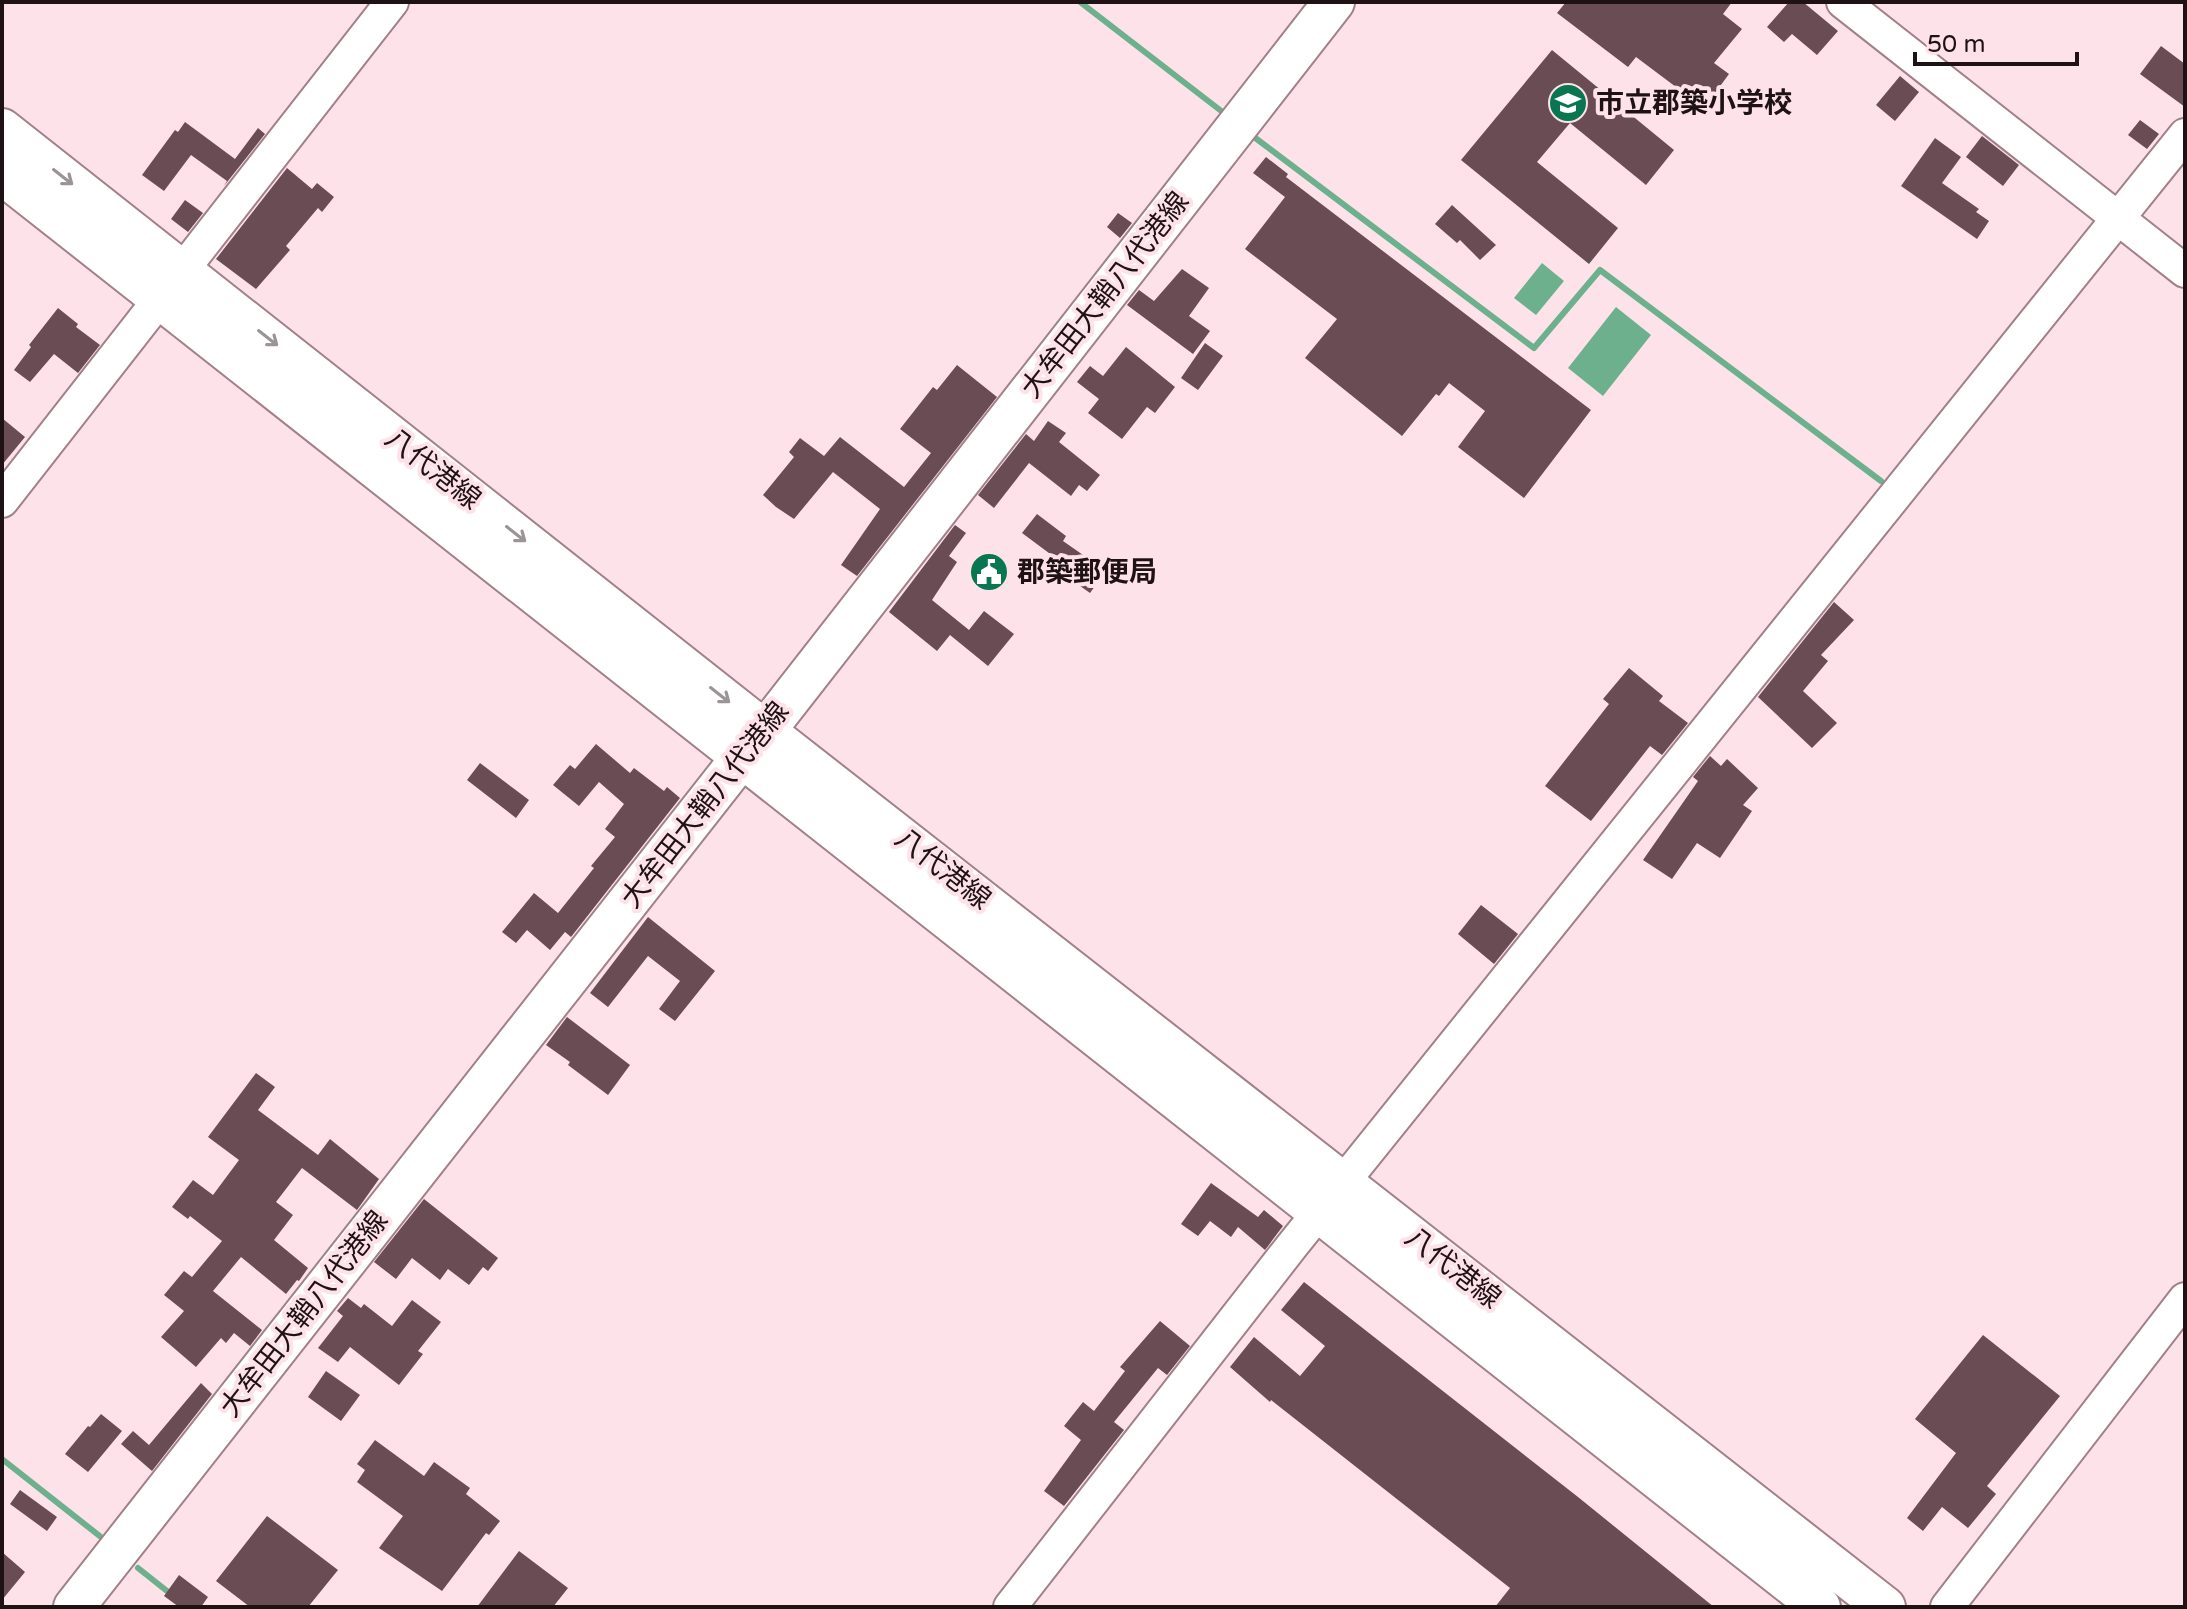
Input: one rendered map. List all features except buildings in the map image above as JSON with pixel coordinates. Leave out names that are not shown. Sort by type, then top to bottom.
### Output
[{"type":"main road","name":"大牟田大鞘八代港線","points":[[74,1607],[1334,2]]},
{"type":"main road","name":"八代港線","points":[[2,129],[171,284],[753,744],[1333,1198],[1885,1607]]},
{"type":"main road","name":"八代港線","points":[[2,174],[171,284]]},
{"type":"main road","name":"八代港線","points":[[1333,1198],[1820,1607]]},
{"type":"street","points":[[2,501],[392,2]]},
{"type":"street","points":[[1843,2],[2185,271]]},
{"type":"street","points":[[1010,1607],[1291,1247],[2185,135]]},
{"type":"street","points":[[1947,1607],[2185,1299]]},
{"type":"shaded area","points":[[1542,263],[1564,281],[1536,315],[1514,298]]},
{"type":"shaded area","points":[[1616,307],[1651,335],[1603,396],[1568,368]]},
{"type":"waterway","points":[[1080,2],[1229,117]]},
{"type":"waterway","points":[[1250,134],[1534,348],[1600,270],[1881,481]]},
{"type":"waterway","points":[[2,1459],[106,1541]]},
{"type":"waterway","points":[[138,1568],[172,1595]]},
{"type":"place","name":"市立郡築小学校","points":[[1568,103]]},
{"type":"place","name":"郡築郵便局","points":[[989,572]]}]
